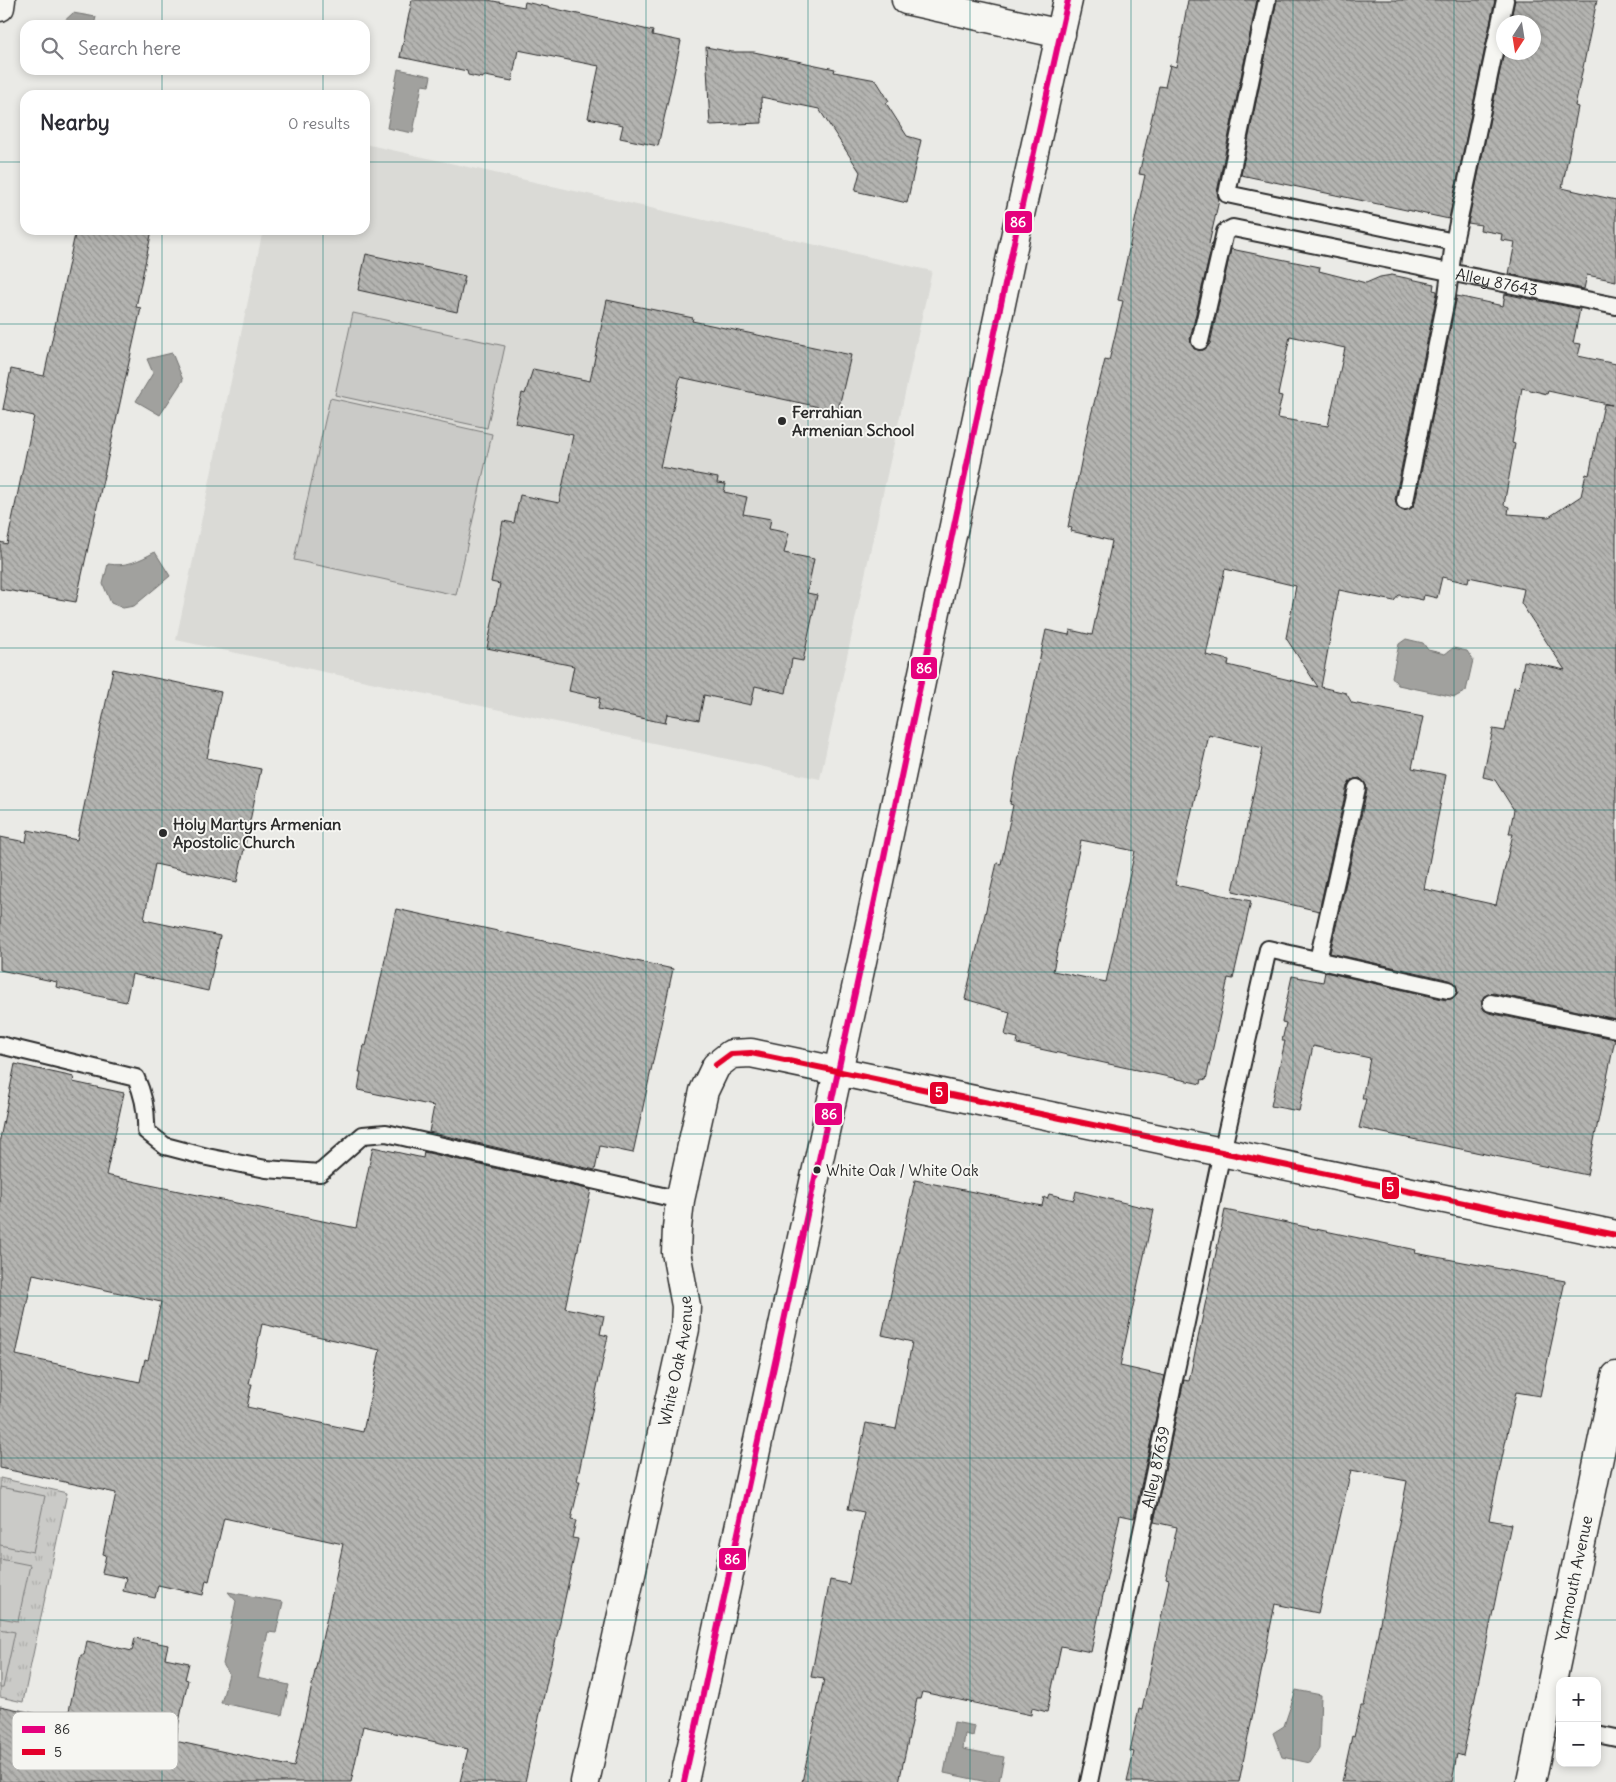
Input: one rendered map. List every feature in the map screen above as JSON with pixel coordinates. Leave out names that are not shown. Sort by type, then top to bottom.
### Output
[{"type":"street","points":[[0,7],[2,0]]},
{"type":"street","points":[[906,0],[1061,34]]},
{"type":"street","points":[[684,1782],[838,1071],[1012,247],[1068,0]]},
{"type":"street","name":"White Oak Avenue","points":[[585,1782],[685,1328],[686,1306],[676,1252],[680,1200],[704,1091],[716,1066],[731,1054],[750,1053],[1616,1235]]},
{"type":"street","name":"Yarmouth Avenue","points":[[1531,1782],[1552,1724],[1613,1408],[1616,1376]]},
{"type":"lane","points":[[1267,0],[1227,194],[1454,242]]},
{"type":"lane","points":[[1405,501],[1450,272],[1454,242],[1505,0]]},
{"type":"lane","name":"Alley 87643","points":[[1200,342],[1224,232],[1233,228],[1616,306]]},
{"type":"lane","points":[[1357,788],[1318,960],[1448,990]]},
{"type":"lane","name":"Alley 87639","points":[[1089,1782],[1222,1152],[1268,949],[1318,960]]},
{"type":"lane","points":[[1491,1003],[1616,1029]]},
{"type":"lane","points":[[0,1045],[136,1078],[143,1094],[147,1116],[146,1130],[165,1146],[207,1157],[266,1169],[320,1173],[364,1135],[386,1133],[680,1200]]},
{"type":"lane","points":[[1601,1735],[1616,1738]]},
{"type":"shaded area","points":[[73,13],[96,17],[95,20],[65,20]]},
{"type":"shaded area","points":[[398,69],[431,76],[429,86],[422,85],[413,133],[387,128]]},
{"type":"shaded area","points":[[370,145],[932,271],[820,779],[176,640],[262,235],[370,235]]},
{"type":"shaded area","points":[[172,353],[183,380],[160,415],[136,401],[153,373],[147,359]]},
{"type":"shaded area","points":[[155,552],[170,576],[134,606],[123,608],[111,603],[103,584],[108,564],[121,565],[132,563]]},
{"type":"shaded area","points":[[1406,639],[1423,643],[1428,650],[1445,654],[1453,648],[1467,651],[1473,660],[1466,691],[1455,697],[1398,685],[1392,677],[1399,644]]},
{"type":"shaded area","points":[[228,1592],[283,1602],[276,1633],[268,1632],[258,1678],[289,1685],[282,1715],[221,1703],[229,1674],[223,1664],[236,1601]]},
{"type":"shaded area","points":[[1296,1690],[1321,1695],[1319,1749],[1310,1763],[1282,1757],[1273,1733],[1284,1726]]},
{"type":"shaded area","points":[[954,1722],[975,1726],[973,1736],[965,1734],[963,1749],[1004,1757],[999,1782],[987,1782],[944,1773]]},
{"type":"green space","points":[[353,313],[505,346],[487,428],[335,395]]},
{"type":"green space","points":[[330,398],[492,434],[456,595],[294,560]]},
{"type":"green space","points":[[0,1478],[67,1493],[23,1702],[0,1697]]},
{"type":"green space","points":[[0,1487],[45,1496],[33,1552],[0,1545]]},
{"type":"green space","points":[[0,1559],[30,1565],[18,1621],[0,1618]]},
{"type":"green space","points":[[0,1629],[15,1632],[3,1688],[0,1688]]},
{"type":"building","points":[[412,0],[488,0],[524,7],[525,2],[653,31],[652,35],[681,41],[658,146],[620,138],[623,125],[588,118],[599,66],[518,50],[512,81],[468,75],[467,71],[400,57]]},
{"type":"building","points":[[1188,0],[1257,0],[1217,192],[1219,200],[1209,244],[1212,245],[1190,339],[1194,349],[1203,350],[1210,344],[1231,249],[1320,267],[1319,271],[1366,283],[1380,277],[1392,275],[1434,284],[1433,290],[1437,291],[1437,293],[1395,499],[1398,508],[1403,511],[1412,508],[1415,503],[1457,296],[1503,306],[1505,294],[1580,309],[1573,343],[1581,344],[1578,356],[1616,364],[1616,1019],[1493,993],[1484,996],[1481,1001],[1484,1010],[1489,1013],[1615,1039],[1587,1175],[1359,1128],[1366,1099],[1362,1099],[1370,1058],[1313,1046],[1299,1111],[1271,1106],[1285,1041],[1282,1041],[1286,1023],[1282,1022],[1292,976],[1323,982],[1325,972],[1446,1000],[1455,997],[1458,992],[1455,983],[1450,980],[1330,953],[1367,790],[1366,785],[1360,778],[1354,779],[1347,786],[1319,911],[1233,891],[1263,748],[1209,735],[1175,885],[1251,901],[1233,979],[1228,978],[1206,1080],[1202,1079],[1201,1084],[1017,1044],[1018,1038],[1005,1035],[1010,1012],[965,999],[997,863],[1001,864],[1013,805],[1010,804],[1017,766],[1046,630],[1069,635],[1070,630],[1092,635],[1112,541],[1071,531],[1072,528],[1068,527],[1089,423],[1105,360],[1109,361],[1123,301],[1118,300],[1145,175],[1139,174],[1159,86],[1165,87],[1170,65],[1176,67]],"holes":[[[1290,336],[1345,348],[1328,426],[1277,418],[1282,396],[1278,395]],[[1522,388],[1547,394],[1548,391],[1612,405],[1604,404],[1589,475],[1586,474],[1581,496],[1549,517],[1508,514],[1509,507],[1504,505],[1515,444],[1512,443]],[[1225,569],[1296,586],[1286,638],[1318,687],[1228,665],[1229,660],[1206,655]],[[1442,577],[1468,583],[1469,577],[1524,589],[1521,603],[1565,670],[1524,661],[1519,688],[1514,687],[1505,731],[1493,729],[1483,777],[1495,780],[1514,810],[1509,834],[1513,834],[1496,905],[1424,889],[1446,775],[1412,768],[1423,717],[1352,703],[1346,693],[1321,687],[1339,590],[1394,601],[1399,595],[1423,600],[1424,595],[1437,598]],[[1081,840],[1135,851],[1106,982],[1053,971]]]},
{"type":"building","points":[[1277,0],[1495,0],[1449,219],[1241,175]]},
{"type":"building","points":[[1515,0],[1597,0],[1575,106],[1578,107],[1562,188],[1616,200],[1616,281],[1587,275],[1584,289],[1509,274],[1515,242],[1501,240],[1502,234],[1480,230],[1481,225],[1468,223],[1502,60],[1541,60],[1541,15],[1512,15]]},
{"type":"building","points":[[706,47],[732,52],[754,52],[835,69],[834,72],[876,80],[889,101],[886,103],[907,136],[921,140],[907,203],[855,191],[860,172],[819,109],[761,97],[762,123],[710,125]]},
{"type":"building","points":[[75,235],[151,235],[136,307],[141,308],[76,602],[0,589],[0,542],[7,544],[34,416],[3,409],[11,369],[44,376]]},
{"type":"building","points":[[366,254],[465,276],[457,312],[358,290]]},
{"type":"building","points":[[607,300],[693,318],[692,321],[851,355],[838,411],[680,377],[660,467],[718,478],[717,483],[726,484],[724,492],[747,497],[743,514],[771,519],[769,529],[789,533],[784,553],[814,559],[807,593],[817,595],[803,661],[792,659],[786,693],[755,686],[751,705],[704,695],[699,720],[667,714],[665,723],[598,709],[600,698],[569,691],[574,666],[487,648],[500,584],[491,582],[503,521],[514,523],[520,495],[559,503],[573,435],[515,423],[522,393],[525,394],[533,369],[590,381]]},
{"type":"building","name":"Holy Martyrs Armenian Apostolic Church","points":[[113,669],[221,692],[207,758],[261,769],[237,882],[155,864],[144,920],[220,936],[208,991],[132,974],[126,1002],[56,987],[57,982],[0,970],[0,837],[26,842],[28,830],[77,840]]},
{"type":"building","points":[[396,909],[673,969],[633,1153],[600,1146],[595,1170],[429,1132],[434,1106],[358,1090],[364,1045],[366,1046]]},
{"type":"building","points":[[15,1064],[74,1077],[73,1082],[124,1093],[106,1175],[150,1185],[356,1228],[373,1147],[423,1158],[424,1152],[591,1190],[565,1308],[604,1316],[600,1334],[608,1336],[577,1481],[580,1481],[571,1520],[576,1521],[572,1538],[578,1539],[525,1782],[460,1782],[468,1749],[363,1726],[351,1782],[0,1782],[0,1706],[29,1712],[12,1712],[12,1770],[178,1770],[178,1742],[294,1767],[343,1544],[224,1518],[209,1581],[206,1580],[203,1595],[158,1585],[155,1598],[123,1591],[126,1578],[102,1573],[106,1555],[103,1554],[116,1493],[0,1468],[0,1139]],"holes":[[[33,1274],[161,1302],[148,1360],[145,1359],[140,1382],[16,1355]],[[262,1324],[380,1350],[363,1432],[247,1407],[252,1384],[249,1384]]]},
{"type":"building","points":[[915,1180],[1042,1206],[1044,1197],[1047,1199],[1049,1194],[1074,1200],[1076,1191],[1154,1210],[1120,1366],[1165,1376],[1134,1518],[1120,1515],[1091,1652],[1061,1646],[1047,1712],[1032,1708],[1031,1715],[922,1692],[920,1699],[917,1699],[899,1782],[802,1782],[824,1679],[811,1677],[830,1580],[849,1584],[864,1512],[848,1509],[866,1423],[896,1429],[912,1342],[882,1335]]},
{"type":"building","points":[[1225,1210],[1416,1250],[1415,1253],[1565,1281],[1540,1396],[1516,1392],[1489,1520],[1511,1524],[1463,1756],[1457,1754],[1452,1782],[1342,1782],[1352,1736],[1354,1737],[1361,1706],[1364,1706],[1407,1481],[1351,1470],[1318,1613],[1275,1604],[1239,1782],[1127,1782],[1134,1752],[1130,1751],[1139,1709],[1142,1710],[1169,1580],[1166,1579],[1177,1527],[1154,1522],[1184,1380],[1189,1381]]},
{"type":"building","points":[[135,1638],[168,1645],[165,1658],[189,1663],[185,1679],[188,1680],[178,1727],[178,1712],[69,1712],[81,1655],[84,1655],[87,1641],[132,1651]]},
{"type":"transit line","name":"86","points":[[684,1782],[865,947],[1017,228],[1068,0]]},
{"type":"transit line","name":"5","points":[[716,1065],[731,1054],[751,1053],[1616,1235]]},
{"type":"place","name":"Ferrahian Armenian School","points":[[782,421]]},
{"type":"place","name":"Holy Martyrs Armenian Apostolic Church","points":[[163,833]]},
{"type":"place","name":"White Oak / White Oak","points":[[817,1170]]}]
